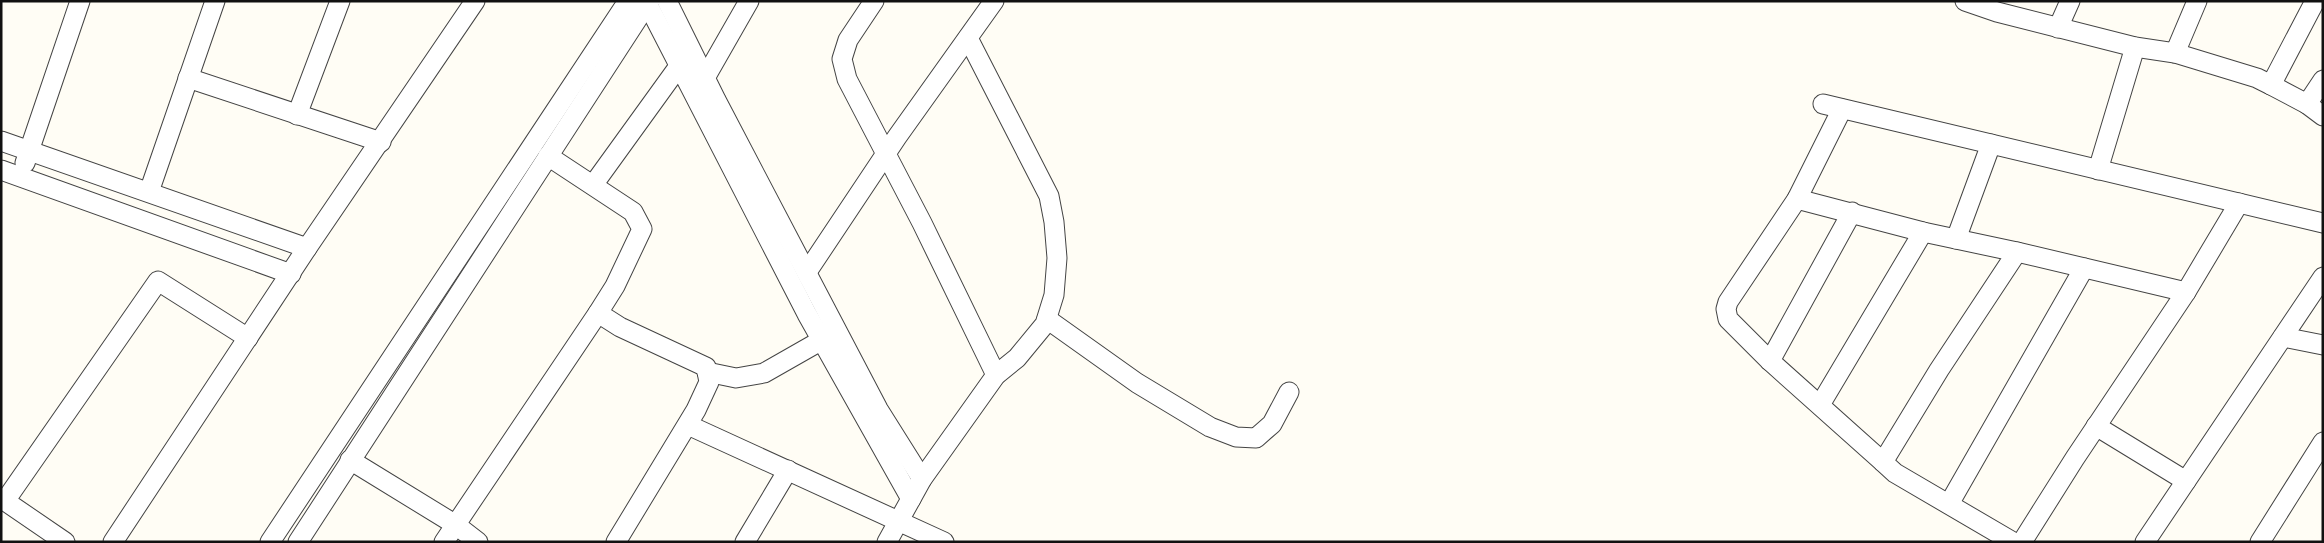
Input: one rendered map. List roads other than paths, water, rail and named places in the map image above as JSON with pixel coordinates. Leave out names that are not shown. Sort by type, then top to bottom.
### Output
[{"type":"street","points":[[20,177],[80,1]]},
{"type":"street","points":[[149,192],[215,1]]},
{"type":"street","points":[[297,115],[340,1]]},
{"type":"street","points":[[113,542],[290,274],[475,1]]},
{"type":"street","points":[[270,542],[628,1]]},
{"type":"street","points":[[667,1],[705,78],[878,409],[922,479]]},
{"type":"street","points":[[705,78],[749,1]]},
{"type":"street","points":[[874,1],[848,40],[842,59],[847,79],[922,223],[996,375]]},
{"type":"street","points":[[807,272],[885,155],[994,1]]},
{"type":"street","points":[[1965,1],[1997,12],[2058,28],[2135,47],[2175,53],[2257,78],[2307,104],[2323,116]]},
{"type":"street","points":[[2058,28],[2070,1]]},
{"type":"street","points":[[2175,53],[2197,1]]},
{"type":"street","points":[[2271,85],[2315,1]]},
{"type":"street","points":[[648,2],[679,66],[822,340],[910,499]]},
{"type":"street","points":[[298,542],[648,2]]},
{"type":"street","points":[[888,542],[922,479],[996,375],[1016,358],[1045,324],[1054,295],[1057,258],[1054,222],[1049,196],[968,38]]},
{"type":"street","points":[[2098,170],[2135,47]]},
{"type":"street","points":[[593,185],[679,66]]},
{"type":"street","points":[[188,78],[381,142]]},
{"type":"street","points":[[2307,104],[2323,80]]},
{"type":"street","points":[[1823,104],[2323,223]]},
{"type":"street","points":[[1842,109],[1796,199],[1728,302],[1726,308],[1728,318],[1770,361],[1895,473],[2013,542]]},
{"type":"street","points":[[1,141],[308,248]]},
{"type":"street","points":[[1956,239],[1991,144]]},
{"type":"street","points":[[444,542],[598,313],[615,286],[642,229],[633,212],[548,156]]},
{"type":"street","points":[[1,170],[290,274]]},
{"type":"street","points":[[1796,199],[1852,212],[1923,232],[2186,292]]},
{"type":"street","points":[[2022,542],[2096,426],[2186,292],[2239,203]]},
{"type":"street","points":[[1770,361],[1852,212]]},
{"type":"street","points":[[1820,405],[1923,232]]},
{"type":"street","points":[[1883,462],[1939,370],[2017,252]]},
{"type":"street","points":[[1949,504],[2084,268]]},
{"type":"street","points":[[2145,542],[2323,277]]},
{"type":"street","points":[[65,542],[5,502],[158,281],[248,338]]},
{"type":"street","points":[[598,313],[620,327],[706,367],[709,382],[688,424],[616,542]]},
{"type":"street","points":[[1047,319],[1137,383],[1210,427],[1236,437],[1256,438],[1272,424],[1289,392]]},
{"type":"street","points":[[2283,337],[2323,345]]},
{"type":"street","points":[[707,372],[736,378],[764,373],[822,340]]},
{"type":"street","points":[[688,424],[944,542]]},
{"type":"street","points":[[2096,426],[2186,481]]},
{"type":"street","points":[[2260,542],[2321,450]]},
{"type":"street","points":[[350,460],[456,525],[478,542]]},
{"type":"street","points":[[746,542],[788,470]]}]
